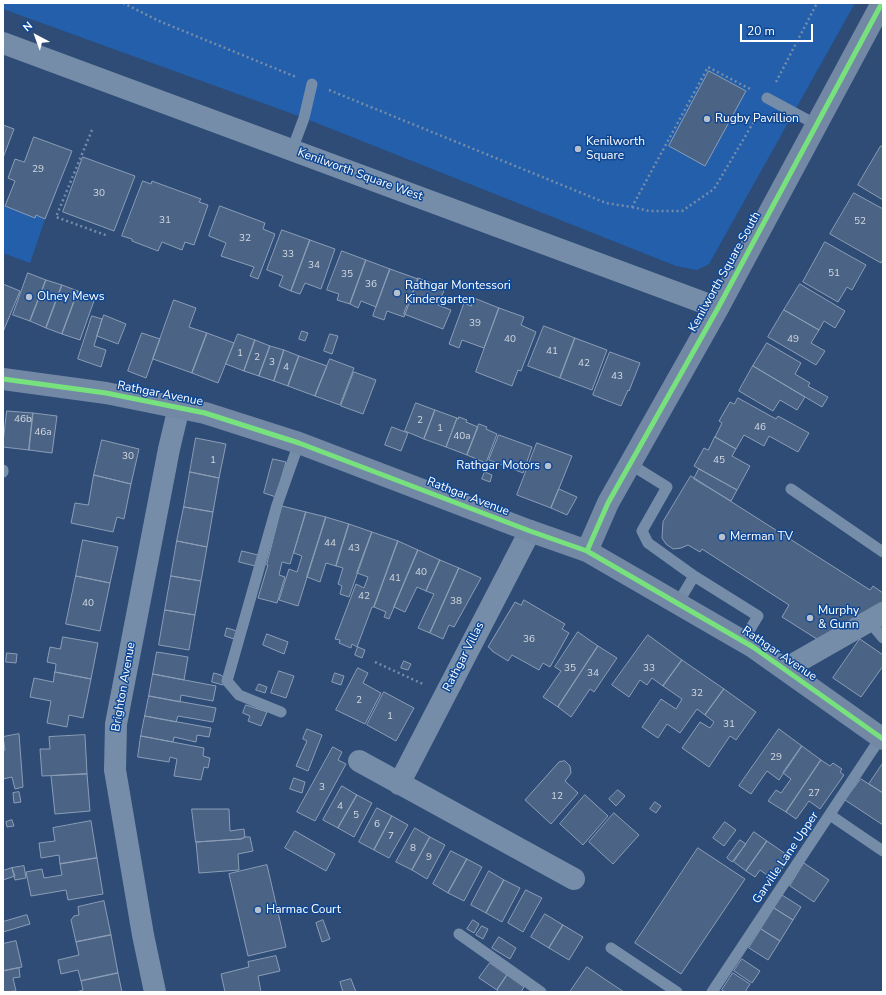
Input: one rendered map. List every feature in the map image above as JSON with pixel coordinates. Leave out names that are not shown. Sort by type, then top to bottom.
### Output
[{"type":"street","name":"Kenilworth Square South","points":[[587,551],[608,503],[718,308],[882,3]]},
{"type":"street","name":"Kenilworth Square West","points":[[3,42],[718,308]]},
{"type":"street","name":"Rathgar Avenue","points":[[3,379],[106,393],[205,413],[298,443],[530,531],[587,551],[743,641],[882,738]]},
{"type":"street","name":"Brighton Avenue","points":[[154,992],[115,770],[116,724],[169,449],[179,407]]},
{"type":"street","name":"Rathgar Villas","points":[[399,784],[530,531]]},
{"type":"street","points":[[785,669],[876,617]]},
{"type":"street","points":[[359,761],[399,784],[580,880]]},
{"type":"lane","points":[[292,150],[304,118],[312,84]]},
{"type":"lane","points":[[767,98],[816,125]]},
{"type":"lane","points":[[281,712],[239,695],[227,681],[277,505],[298,443]]},
{"type":"lane","points":[[630,464],[667,487],[642,530],[648,543],[694,576],[758,616],[743,641]]},
{"type":"lane","points":[[791,489],[882,550]]},
{"type":"lane","points":[[678,603],[694,576]]},
{"type":"lane","points":[[876,617],[883,638]]},
{"type":"lane","name":"Garville Lane Upper","points":[[712,992],[768,898],[830,815],[882,738]]},
{"type":"lane","points":[[830,815],[883,850]]},
{"type":"lane","points":[[459,934],[541,992]]},
{"type":"lane","points":[[611,948],[677,992]]},
{"type":"path","points":[[123,3],[159,21],[606,203],[648,211],[682,211],[714,189],[767,98],[817,3]]},
{"type":"path","points":[[632,207],[708,67],[767,98]]},
{"type":"path","points":[[92,130],[56,217],[108,236]]},
{"type":"path","points":[[375,662],[445,694]]},
{"type":"shaded area","name":"Kenilworth Square","points":[[3,3],[855,3],[709,264],[697,270],[676,266],[304,118],[3,9]]},
{"type":"shaded area","points":[[3,206],[45,219],[30,263],[3,253]]},
{"type":"building","name":"Rugby Pavillion","points":[[709,71],[746,91],[705,166],[669,146]]},
{"type":"building","points":[[3,125],[14,129],[3,158]]},
{"type":"building","points":[[34,137],[72,151],[45,219],[36,215],[35,218],[5,206],[15,181],[8,178],[15,159],[24,162]]},
{"type":"building","points":[[881,146],[883,147],[883,200],[858,185]]},
{"type":"building","points":[[83,157],[135,176],[114,231],[63,212]]},
{"type":"building","points":[[143,181],[151,184],[152,181],[201,199],[199,202],[208,205],[194,245],[185,242],[182,250],[162,242],[158,251],[122,236]]},
{"type":"building","points":[[854,193],[883,209],[883,259],[881,263],[830,234]]},
{"type":"building","points":[[220,206],[265,223],[263,229],[275,234],[258,279],[250,276],[254,267],[221,256],[226,243],[209,236]]},
{"type":"building","points":[[282,230],[310,240],[291,291],[279,286],[283,276],[267,270]]},
{"type":"building","points":[[310,240],[335,249],[321,289],[305,283],[300,294],[291,291]]},
{"type":"building","points":[[825,242],[866,265],[852,290],[847,287],[838,302],[803,282]]},
{"type":"building","points":[[342,251],[366,260],[350,304],[337,300],[339,294],[327,290]]},
{"type":"building","points":[[366,260],[390,269],[376,307],[361,301],[358,308],[350,304]]},
{"type":"building","points":[[390,269],[418,279],[404,317],[387,311],[384,320],[373,316]]},
{"type":"building","name":"Olney Mews","points":[[28,273],[46,280],[30,321],[13,315]]},
{"type":"building","points":[[418,278],[445,288],[438,305],[451,310],[443,329],[404,314]]},
{"type":"building","name":"Olney Mews","points":[[46,280],[62,285],[46,328],[30,321]]},
{"type":"building","points":[[3,284],[20,291],[3,332]]},
{"type":"building","points":[[800,284],[845,311],[835,328],[824,321],[819,330],[784,310]]},
{"type":"building","name":"Olney Mews","points":[[62,285],[78,291],[62,334],[46,328]]},
{"type":"building","name":"Olney Mews","points":[[78,291],[95,298],[80,340],[62,334]]},
{"type":"building","points":[[474,298],[499,308],[484,348],[462,340],[459,348],[449,344],[464,303],[471,306]]},
{"type":"building","points":[[174,300],[196,308],[189,327],[207,333],[192,373],[153,359]]},
{"type":"building","points":[[499,308],[524,317],[521,325],[536,332],[521,371],[518,370],[512,386],[476,372]]},
{"type":"building","points":[[784,310],[819,330],[811,343],[825,351],[816,365],[768,337]]},
{"type":"building","points":[[104,315],[126,324],[118,344],[97,336]]},
{"type":"building","points":[[92,316],[102,319],[94,346],[106,350],[101,367],[78,359]]},
{"type":"building","points":[[544,326],[575,338],[560,378],[528,366]]},
{"type":"building","points":[[302,331],[308,333],[305,341],[299,339]]},
{"type":"building","points":[[142,333],[160,339],[146,378],[128,371]]},
{"type":"building","points":[[207,333],[234,343],[218,383],[192,373]]},
{"type":"building","points":[[238,334],[255,340],[244,371],[226,364]]},
{"type":"building","points":[[330,334],[338,336],[332,354],[324,351]]},
{"type":"building","points":[[575,338],[607,350],[592,390],[560,378]]},
{"type":"building","points":[[255,340],[270,346],[259,376],[244,371]]},
{"type":"building","points":[[767,343],[801,363],[795,374],[810,383],[808,386],[828,397],[822,407],[753,366]]},
{"type":"building","points":[[270,346],[284,350],[274,381],[259,376]]},
{"type":"building","points":[[284,350],[299,356],[288,386],[274,381]]},
{"type":"building","points":[[610,352],[640,363],[629,391],[628,390],[621,406],[593,395]]},
{"type":"building","points":[[299,356],[327,366],[315,396],[288,386]]},
{"type":"building","points":[[330,359],[354,368],[340,405],[315,396]]},
{"type":"building","points":[[753,366],[805,397],[797,410],[780,400],[773,411],[739,391]]},
{"type":"building","points":[[354,372],[376,380],[363,414],[341,406]]},
{"type":"building","points":[[738,398],[776,419],[778,416],[809,433],[798,452],[769,436],[764,446],[744,435],[736,449],[715,437],[722,423],[719,421],[730,402],[734,404]]},
{"type":"building","points":[[416,403],[435,410],[424,439],[405,431]]},
{"type":"building","points":[[435,410],[457,418],[446,447],[424,439]]},
{"type":"building","points":[[7,411],[33,413],[29,450],[3,447]]},
{"type":"building","points":[[33,413],[57,416],[52,453],[29,450]]},
{"type":"building","points":[[459,417],[478,427],[467,455],[446,447],[457,418],[458,419]]},
{"type":"building","points":[[479,424],[487,427],[486,429],[497,434],[486,463],[467,455]]},
{"type":"building","points":[[392,427],[408,433],[401,451],[385,445]]},
{"type":"building","points":[[499,435],[532,447],[523,473],[489,460]]},
{"type":"building","points":[[715,437],[736,449],[732,456],[750,466],[737,490],[694,466],[704,448],[708,450]]},
{"type":"building","points":[[196,438],[226,444],[219,478],[190,472]]},
{"type":"building","points":[[102,440],[139,449],[131,484],[94,475]]},
{"type":"building","name":"Rathgar Motors","points":[[537,443],[572,456],[551,508],[517,495]]},
{"type":"building","points":[[273,459],[286,462],[276,497],[264,493]]},
{"type":"building","points":[[699,469],[737,490],[731,501],[694,479]]},
{"type":"building","points":[[190,472],[219,478],[213,512],[184,507]]},
{"type":"building","points":[[485,472],[492,475],[490,482],[482,479]]},
{"type":"building","points":[[94,475],[131,484],[124,519],[117,517],[113,532],[71,523],[75,503],[88,505]]},
{"type":"building","points":[[691,476],[870,590],[873,586],[883,593],[883,606],[820,641],[782,617],[789,605],[702,549],[700,552],[688,545],[673,549],[666,544],[662,538],[663,522]]},
{"type":"building","points":[[559,489],[577,497],[567,515],[551,508]]},
{"type":"building","points":[[282,506],[306,512],[290,564],[282,562],[279,575],[285,577],[277,603],[258,598],[268,565]]},
{"type":"building","points":[[184,507],[213,512],[207,547],[177,541]]},
{"type":"building","points":[[306,512],[326,517],[298,606],[279,600],[289,569],[297,572],[302,556],[294,553]]},
{"type":"building","points":[[326,517],[349,524],[336,566],[326,563],[320,582],[307,577]]},
{"type":"building","points":[[349,524],[372,532],[349,597],[340,594],[342,586],[338,584],[343,568],[336,566]]},
{"type":"building","points":[[372,532],[398,541],[374,607],[372,607],[357,647],[352,644],[351,648],[339,643],[340,640],[335,639],[356,584],[364,588],[368,577],[357,573]]},
{"type":"building","points":[[83,540],[118,547],[110,583],[76,576]]},
{"type":"building","points":[[177,541],[207,547],[201,581],[171,576]]},
{"type":"building","points":[[398,541],[418,550],[389,619],[384,617],[386,612],[374,607]]},
{"type":"building","points":[[418,550],[440,560],[426,591],[417,587],[405,612],[394,607]]},
{"type":"building","points":[[242,551],[258,555],[255,566],[239,562]]},
{"type":"building","points":[[440,560],[459,568],[430,633],[418,628],[434,594],[426,591]]},
{"type":"building","points":[[459,568],[481,578],[454,627],[449,625],[443,639],[430,633]]},
{"type":"building","points":[[76,576],[110,583],[100,631],[66,624]]},
{"type":"building","points":[[171,576],[201,581],[195,615],[165,610]]},
{"type":"building","points":[[524,600],[565,624],[562,629],[569,633],[550,667],[543,663],[539,670],[512,655],[508,661],[488,647],[515,602],[521,605]]},
{"type":"building","points":[[165,610],[195,615],[189,650],[159,645]]},
{"type":"building","points":[[227,628],[237,631],[234,639],[225,636]]},
{"type":"building","points":[[578,632],[598,646],[558,707],[543,697],[561,671],[555,667]]},
{"type":"building","points":[[267,634],[288,642],[284,654],[263,645]]},
{"type":"building","points":[[648,635],[682,660],[663,686],[652,678],[647,685],[640,680],[629,697],[612,685]]},
{"type":"building","points":[[63,637],[98,643],[91,679],[55,672],[56,664],[47,662],[50,647],[60,649]]},
{"type":"building","points":[[860,639],[883,655],[883,666],[861,697],[833,678]]},
{"type":"building","points":[[598,646],[617,658],[594,692],[590,689],[571,717],[558,707]]},
{"type":"building","points":[[358,647],[365,650],[362,658],[355,655]]},
{"type":"building","points":[[157,652],[188,657],[184,680],[153,674]]},
{"type":"building","points":[[7,653],[17,654],[16,663],[6,662]]},
{"type":"building","points":[[682,660],[724,689],[705,715],[697,709],[680,733],[667,724],[658,738],[642,727],[661,699],[676,709],[682,699],[663,686]]},
{"type":"building","points":[[404,661],[411,664],[408,670],[401,668]]},
{"type":"building","points":[[358,668],[368,673],[363,683],[381,693],[365,724],[336,710]]},
{"type":"building","points":[[279,671],[294,676],[286,698],[271,693]]},
{"type":"building","points":[[55,672],[91,679],[83,718],[69,715],[67,727],[47,723],[51,701],[30,697],[34,678],[53,682]]},
{"type":"building","points":[[214,673],[221,675],[225,679],[223,685],[212,682]]},
{"type":"building","points":[[335,673],[344,676],[341,685],[332,682]]},
{"type":"building","points":[[153,674],[216,686],[213,701],[181,695],[180,702],[149,696]]},
{"type":"building","points":[[259,684],[267,687],[265,693],[256,690]]},
{"type":"building","points":[[724,689],[756,712],[736,740],[730,736],[709,767],[682,748],[700,722],[710,728],[714,722],[705,715]]},
{"type":"building","points":[[384,692],[414,708],[396,741],[367,725]]},
{"type":"building","points":[[149,696],[216,708],[213,722],[178,716],[176,722],[145,716]]},
{"type":"building","points":[[246,705],[267,712],[261,726],[248,721],[250,716],[243,713]]},
{"type":"building","points":[[145,716],[211,728],[209,737],[197,735],[196,742],[174,737],[173,742],[141,736]]},
{"type":"building","points":[[307,729],[322,735],[308,771],[296,766],[307,741],[303,739]]},
{"type":"building","points":[[779,729],[802,746],[779,780],[767,771],[751,794],[739,786]]},
{"type":"building","points":[[19,734],[23,787],[15,789],[12,777],[3,779],[3,751],[5,750],[3,737]]},
{"type":"building","points":[[85,735],[87,774],[42,776],[40,749],[50,749],[49,737]]},
{"type":"building","points":[[141,736],[204,748],[203,756],[210,758],[208,768],[204,767],[201,780],[174,776],[177,759],[170,757],[169,762],[138,757]]},
{"type":"building","points":[[802,746],[821,760],[786,812],[768,801],[776,790],[781,793],[791,779],[783,773]]},
{"type":"building","points":[[333,747],[342,752],[338,760],[346,764],[315,821],[297,812]]},
{"type":"building","points":[[821,760],[830,766],[833,763],[842,769],[840,772],[844,775],[820,809],[809,801],[796,819],[786,812]]},
{"type":"building","points":[[565,761],[570,766],[571,773],[565,781],[578,793],[551,824],[525,800],[559,762]]},
{"type":"building","points":[[883,763],[883,793],[869,784]]},
{"type":"building","points":[[87,774],[90,811],[55,814],[51,776]]},
{"type":"building","points":[[294,778],[305,782],[302,793],[290,789]]},
{"type":"building","points":[[861,779],[883,793],[883,825],[845,800]]},
{"type":"building","points":[[342,786],[357,795],[338,828],[323,820]]},
{"type":"building","points":[[618,790],[625,796],[616,806],[609,799]]},
{"type":"building","points":[[19,792],[21,802],[14,803],[13,793]]},
{"type":"building","points":[[357,795],[372,803],[354,837],[338,828]]},
{"type":"building","points":[[585,795],[608,816],[583,845],[560,824]]},
{"type":"building","points":[[655,802],[661,806],[656,813],[650,809]]},
{"type":"building","points":[[377,808],[392,816],[374,850],[359,842]]},
{"type":"building","points":[[192,809],[229,809],[230,831],[244,829],[245,837],[241,839],[196,842]]},
{"type":"building","points":[[614,813],[639,835],[613,864],[589,842]]},
{"type":"building","points":[[392,816],[408,825],[389,858],[374,850]]},
{"type":"building","points":[[12,820],[14,826],[7,827],[6,822]]},
{"type":"building","points":[[91,821],[97,858],[60,864],[59,855],[41,858],[39,843],[55,841],[53,828]]},
{"type":"building","points":[[725,822],[736,830],[724,846],[713,838]]},
{"type":"building","points":[[415,828],[430,837],[412,870],[396,862]]},
{"type":"building","points":[[295,831],[335,854],[326,871],[285,848]]},
{"type":"building","points":[[754,832],[767,841],[746,871],[734,862]]},
{"type":"building","points":[[250,837],[253,851],[238,854],[239,870],[199,873],[196,842],[241,839]]},
{"type":"building","points":[[430,837],[445,845],[427,879],[412,870]]},
{"type":"building","points":[[740,840],[746,844],[732,862],[727,858]]},
{"type":"building","points":[[767,841],[790,857],[781,870],[767,875],[760,870],[755,877],[746,871]]},
{"type":"building","points":[[698,848],[745,879],[681,974],[635,943]]},
{"type":"building","points":[[451,851],[467,859],[448,893],[433,884]]},
{"type":"building","points":[[97,858],[103,894],[68,900],[66,890],[31,896],[26,872],[42,869],[44,878],[62,875],[60,864]]},
{"type":"building","points":[[467,859],[482,867],[464,901],[448,893]]},
{"type":"building","points":[[804,863],[829,880],[814,902],[790,886]]},
{"type":"building","name":"Harmac Court","points":[[267,865],[286,947],[248,956],[229,874]]},
{"type":"building","points":[[24,866],[26,878],[15,880],[12,868]]},
{"type":"building","points":[[12,868],[15,876],[3,880],[3,871]]},
{"type":"building","points":[[489,871],[504,880],[486,913],[471,905]]},
{"type":"building","points":[[504,880],[520,888],[502,922],[486,913]]},
{"type":"building","points":[[526,890],[542,898],[523,932],[508,923]]},
{"type":"building","points":[[782,895],[801,907],[793,920],[774,908]]},
{"type":"building","points":[[104,901],[111,935],[76,942],[71,920],[74,916],[79,915],[78,907]]},
{"type":"building","points":[[774,908],[793,920],[780,941],[761,929]]},
{"type":"building","points":[[545,914],[563,925],[549,948],[531,937]]},
{"type":"building","points":[[27,915],[30,924],[3,932],[3,922]]},
{"type":"building","points":[[323,920],[330,939],[322,942],[316,923]]},
{"type":"building","points":[[473,920],[479,924],[474,933],[467,929]]},
{"type":"building","points":[[563,925],[583,937],[569,960],[549,948]]},
{"type":"building","points":[[482,926],[488,929],[483,939],[476,935]]},
{"type":"building","points":[[761,929],[780,941],[768,960],[749,948]]},
{"type":"building","points":[[111,935],[118,973],[81,981],[78,970],[61,974],[58,960],[79,955],[76,942]]},
{"type":"building","points":[[499,937],[516,948],[510,959],[492,948]]},
{"type":"building","points":[[16,941],[22,967],[3,971],[3,944]]},
{"type":"building","points":[[276,956],[280,971],[258,976],[261,992],[225,992],[221,974],[249,967],[248,962]]},
{"type":"building","points":[[742,959],[760,971],[752,983],[734,971]]},
{"type":"building","points":[[490,963],[507,975],[497,990],[479,978]]},
{"type":"building","points":[[587,967],[606,980],[624,992],[570,992]]},
{"type":"building","points":[[19,968],[20,977],[13,978],[16,991],[3,992],[3,971]]},
{"type":"building","points":[[118,973],[122,992],[76,992],[83,990],[81,981]]},
{"type":"building","points":[[733,973],[750,984],[745,992],[725,992],[722,990]]},
{"type":"building","points":[[507,975],[524,987],[521,992],[499,992],[497,990]]},
{"type":"building","points":[[351,979],[356,992],[343,992],[340,982]]},
{"type":"cycle path","points":[[587,551],[608,503],[718,308],[882,3]]},
{"type":"cycle path","points":[[3,379],[106,393],[205,413],[299,443],[530,531],[587,551],[753,647],[883,739]]},
{"type":"place","name":"Rugby Pavillion","points":[[707,119]]},
{"type":"place","name":"Kenilworth Square","points":[[578,149]]},
{"type":"place","name":"Rathgar Montessori Kindergarten","points":[[397,293]]},
{"type":"place","name":"Olney Mews","points":[[29,297]]},
{"type":"place","name":"Rathgar Motors","points":[[548,466]]},
{"type":"place","name":"Merman TV","points":[[722,537]]},
{"type":"place","name":"Murphy & Gunn","points":[[810,618]]},
{"type":"place","name":"Harmac Court","points":[[258,910]]}]
